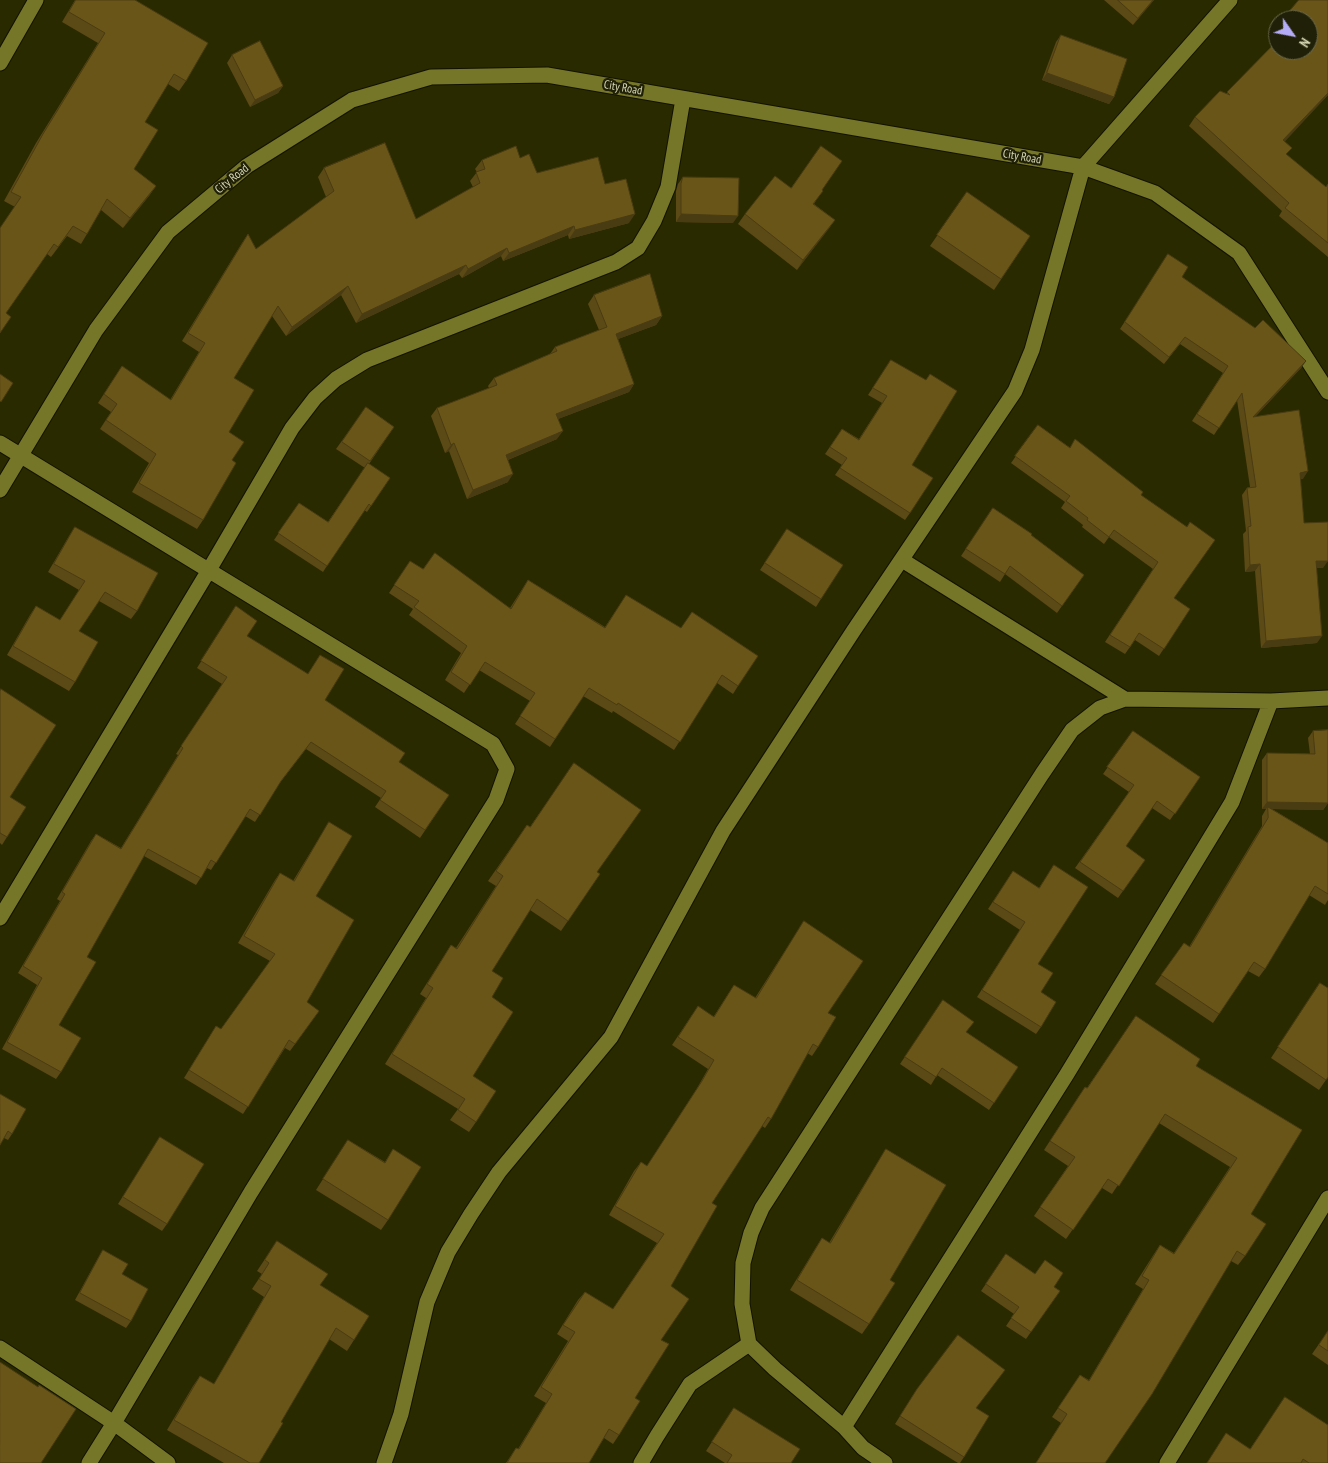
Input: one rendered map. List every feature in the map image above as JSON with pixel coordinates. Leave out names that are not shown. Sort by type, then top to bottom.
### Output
[{"type":"street","points":[[0,63],[36,0]]},
{"type":"street","points":[[384,1463],[401,1414],[427,1302],[448,1252],[499,1172],[611,1037],[723,831],[854,630],[1015,391],[1032,350],[1083,167],[1230,0]]},
{"type":"street","name":"City Road","points":[[0,490],[96,330],[168,232],[247,166],[352,100],[432,78],[547,75],[1083,167],[1155,193],[1238,253],[1328,392]]},
{"type":"street","points":[[0,918],[292,428],[314,398],[336,379],[367,360],[616,262],[638,248],[654,221],[668,187],[683,99]]},
{"type":"street","points":[[0,443],[21,454],[493,744],[507,769],[496,800],[251,1192],[89,1463]]},
{"type":"street","points":[[902,560],[1125,699]]},
{"type":"street","points":[[885,1463],[863,1448],[844,1427],[775,1369],[749,1344],[742,1304],[743,1263],[751,1233],[762,1208],[1072,730],[1100,708],[1125,699],[1271,700],[1328,698]]},
{"type":"street","points":[[844,1427],[1067,1074],[1232,802],[1271,700]]},
{"type":"street","points":[[1167,1463],[1328,1198]]},
{"type":"street","points":[[641,1463],[690,1384],[749,1344]]},
{"type":"street","points":[[0,1348],[114,1424],[168,1463]]},
{"type":"building","points":[[76,0],[135,0],[208,43],[186,81],[174,74],[145,122],[158,130],[134,169],[156,186],[130,218],[107,199],[87,234],[73,226],[58,247],[54,244],[6,313],[11,317],[0,333],[0,228],[21,197],[11,192],[43,134],[105,33],[69,12]]},
{"type":"building","points":[[1118,0],[1153,0],[1138,18]]},
{"type":"building","points":[[1299,0],[1328,0],[1328,93],[1283,140],[1292,148],[1286,154],[1326,187],[1328,184],[1328,243],[1285,208],[1289,203],[1195,117],[1220,91],[1230,95],[1227,92],[1268,50],[1268,60],[1318,60],[1318,10],[1290,10]]},
{"type":"building","points":[[1061,35],[1127,59],[1114,97],[1047,73]]},
{"type":"building","points":[[260,41],[283,86],[255,100],[232,55]]},
{"type":"building","points":[[385,143],[416,219],[480,183],[476,172],[485,169],[482,160],[516,146],[520,158],[529,154],[537,173],[598,157],[605,184],[626,179],[635,214],[575,230],[574,226],[509,253],[507,248],[468,269],[466,265],[362,314],[348,286],[292,327],[278,306],[234,378],[254,390],[229,432],[244,442],[232,460],[236,463],[203,520],[139,483],[156,454],[106,420],[117,404],[104,394],[122,366],[171,400],[205,343],[188,333],[248,234],[256,249],[334,191],[324,168]]},
{"type":"building","points":[[821,146],[842,161],[813,204],[835,220],[803,260],[745,214],[775,176],[791,188]]},
{"type":"building","points":[[683,177],[739,178],[738,216],[681,214],[681,184]]},
{"type":"building","points":[[967,192],[1030,236],[1001,279],[937,235]]},
{"type":"building","points":[[1168,254],[1188,267],[1182,277],[1255,328],[1263,320],[1306,361],[1253,417],[1299,410],[1308,471],[1300,473],[1304,523],[1328,522],[1328,561],[1316,561],[1322,636],[1266,641],[1260,564],[1250,565],[1248,527],[1251,526],[1247,488],[1256,487],[1242,393],[1219,428],[1197,414],[1228,366],[1185,337],[1169,357],[1125,322]]},
{"type":"building","points":[[650,274],[662,316],[616,334],[634,384],[556,414],[563,431],[506,455],[513,474],[473,490],[454,443],[451,445],[437,408],[497,385],[494,378],[557,351],[555,347],[607,327],[594,295]]},
{"type":"building","points":[[891,360],[926,380],[930,374],[957,391],[912,465],[933,478],[910,513],[840,468],[847,458],[830,447],[842,429],[859,440],[887,396],[873,388]]},
{"type":"building","points":[[0,374],[13,383],[1,402],[0,401]]},
{"type":"building","points":[[366,407],[394,427],[370,461],[342,442]]},
{"type":"building","points":[[1038,425],[1070,448],[1075,439],[1143,492],[1141,495],[1187,527],[1190,522],[1215,540],[1174,598],[1190,609],[1164,649],[1139,633],[1130,647],[1110,635],[1158,562],[1114,530],[1109,537],[1066,501],[1070,496],[1015,456]]},
{"type":"building","points":[[368,463],[390,478],[371,506],[369,504],[327,566],[278,533],[299,503],[328,522]]},
{"type":"building","points":[[993,508],[1032,534],[1084,575],[1062,606],[1010,566],[1005,574],[966,549]]},
{"type":"building","points":[[75,527],[158,573],[137,611],[105,592],[79,631],[98,642],[75,682],[13,646],[36,606],[60,620],[85,581],[54,564]]},
{"type":"building","points":[[787,529],[843,565],[821,599],[765,563]]},
{"type":"building","points":[[435,553],[511,609],[528,580],[605,628],[626,595],[681,628],[692,612],[758,656],[738,686],[722,675],[680,742],[618,703],[617,705],[589,688],[555,739],[520,716],[535,693],[485,662],[470,685],[451,672],[467,646],[414,607],[419,601],[394,585],[410,561],[423,569]]},
{"type":"building","points":[[236,606],[257,621],[247,636],[308,674],[320,655],[344,669],[325,700],[405,753],[399,762],[449,795],[425,830],[380,800],[386,791],[311,742],[281,781],[260,815],[250,809],[216,863],[211,860],[201,878],[148,849],[87,957],[96,962],[59,1025],[81,1038],[61,1072],[7,1042],[42,978],[23,966],[65,894],[62,892],[96,834],[121,849],[183,748],[181,746],[227,677],[201,661]]},
{"type":"building","points":[[1,689],[56,725],[10,797],[26,807],[7,837],[0,833]]},
{"type":"building","points":[[1328,730],[1328,803],[1267,802],[1267,753],[1315,754],[1313,731]]},
{"type":"building","points":[[1133,731],[1200,777],[1175,814],[1157,801],[1126,846],[1145,860],[1123,891],[1080,862],[1134,785],[1107,767]]},
{"type":"building","points":[[574,763],[641,810],[597,872],[600,874],[568,921],[537,899],[492,971],[503,978],[492,997],[513,1012],[473,1076],[496,1091],[476,1122],[458,1110],[465,1099],[392,1054],[433,988],[427,984],[451,945],[457,949],[503,876],[496,871],[527,825],[530,827]]},
{"type":"building","points":[[1268,807],[1328,843],[1328,894],[1315,886],[1265,969],[1254,962],[1219,1014],[1161,975],[1184,943],[1190,947],[1268,818]]},
{"type":"building","points":[[329,822],[352,836],[316,896],[354,920],[307,1002],[319,1011],[295,1044],[289,1040],[248,1107],[189,1070],[216,1026],[221,1029],[275,954],[244,936],[280,873],[294,881]]},
{"type":"building","points":[[1054,865],[1088,887],[1038,964],[1053,973],[1041,992],[1056,1002],[1041,1027],[982,990],[1025,922],[993,902],[1013,871],[1039,888]]},
{"type":"building","points":[[804,921],[863,961],[828,1013],[836,1017],[818,1047],[813,1044],[771,1119],[768,1117],[712,1203],[717,1206],[671,1286],[689,1299],[661,1340],[669,1344],[635,1398],[640,1401],[619,1435],[609,1429],[589,1463],[507,1463],[516,1448],[519,1449],[552,1394],[541,1387],[575,1332],[563,1325],[585,1292],[613,1309],[664,1234],[615,1206],[641,1162],[647,1166],[714,1060],[678,1037],[698,1006],[714,1017],[734,985],[756,998]]},
{"type":"building","points":[[1320,983],[1328,988],[1328,1077],[1326,1080],[1278,1047]]},
{"type":"building","points":[[943,1000],[974,1022],[966,1032],[1018,1067],[994,1103],[942,1068],[936,1077],[905,1057]]},
{"type":"building","points":[[1136,1016],[1200,1059],[1196,1066],[1302,1130],[1251,1214],[1266,1224],[1245,1256],[1237,1251],[1152,1394],[1105,1463],[1036,1463],[1067,1414],[1058,1408],[1080,1375],[1089,1381],[1149,1280],[1142,1276],[1160,1245],[1174,1254],[1237,1158],[1165,1114],[1119,1186],[1108,1179],[1073,1230],[1040,1207],[1075,1157],[1050,1141],[1085,1087],[1087,1088]]},
{"type":"building","points":[[0,1094],[26,1109],[12,1134],[8,1131],[0,1145]]},
{"type":"building","points":[[160,1137],[204,1164],[167,1224],[123,1197]]},
{"type":"building","points":[[348,1140],[385,1163],[393,1149],[421,1167],[388,1220],[323,1179]]},
{"type":"building","points":[[886,1149],[946,1185],[890,1280],[895,1283],[869,1324],[797,1280],[822,1238],[830,1243]]},
{"type":"building","points":[[277,1241],[328,1274],[320,1285],[369,1316],[354,1340],[336,1328],[259,1463],[250,1463],[174,1420],[200,1376],[214,1384],[271,1286],[259,1279],[269,1263],[265,1260]]},
{"type":"building","points":[[103,1250],[128,1264],[122,1274],[148,1289],[131,1321],[80,1293]]},
{"type":"building","points":[[1006,1254],[1035,1274],[1045,1260],[1063,1273],[1054,1287],[1060,1291],[1031,1332],[1011,1318],[1019,1307],[986,1284]]},
{"type":"building","points":[[1328,1331],[1328,1351],[1319,1345]]},
{"type":"building","points":[[958,1335],[1005,1370],[976,1408],[989,1416],[964,1457],[900,1416],[917,1389]]},
{"type":"building","points":[[0,1362],[76,1409],[41,1463],[0,1463]]},
{"type":"building","points":[[1285,1397],[1328,1425],[1328,1463],[1309,1463],[1303,1459],[1301,1463],[1207,1463],[1226,1433],[1250,1449]]},
{"type":"building","points":[[734,1408],[800,1449],[791,1463],[727,1463],[732,1455],[712,1442]]}]
